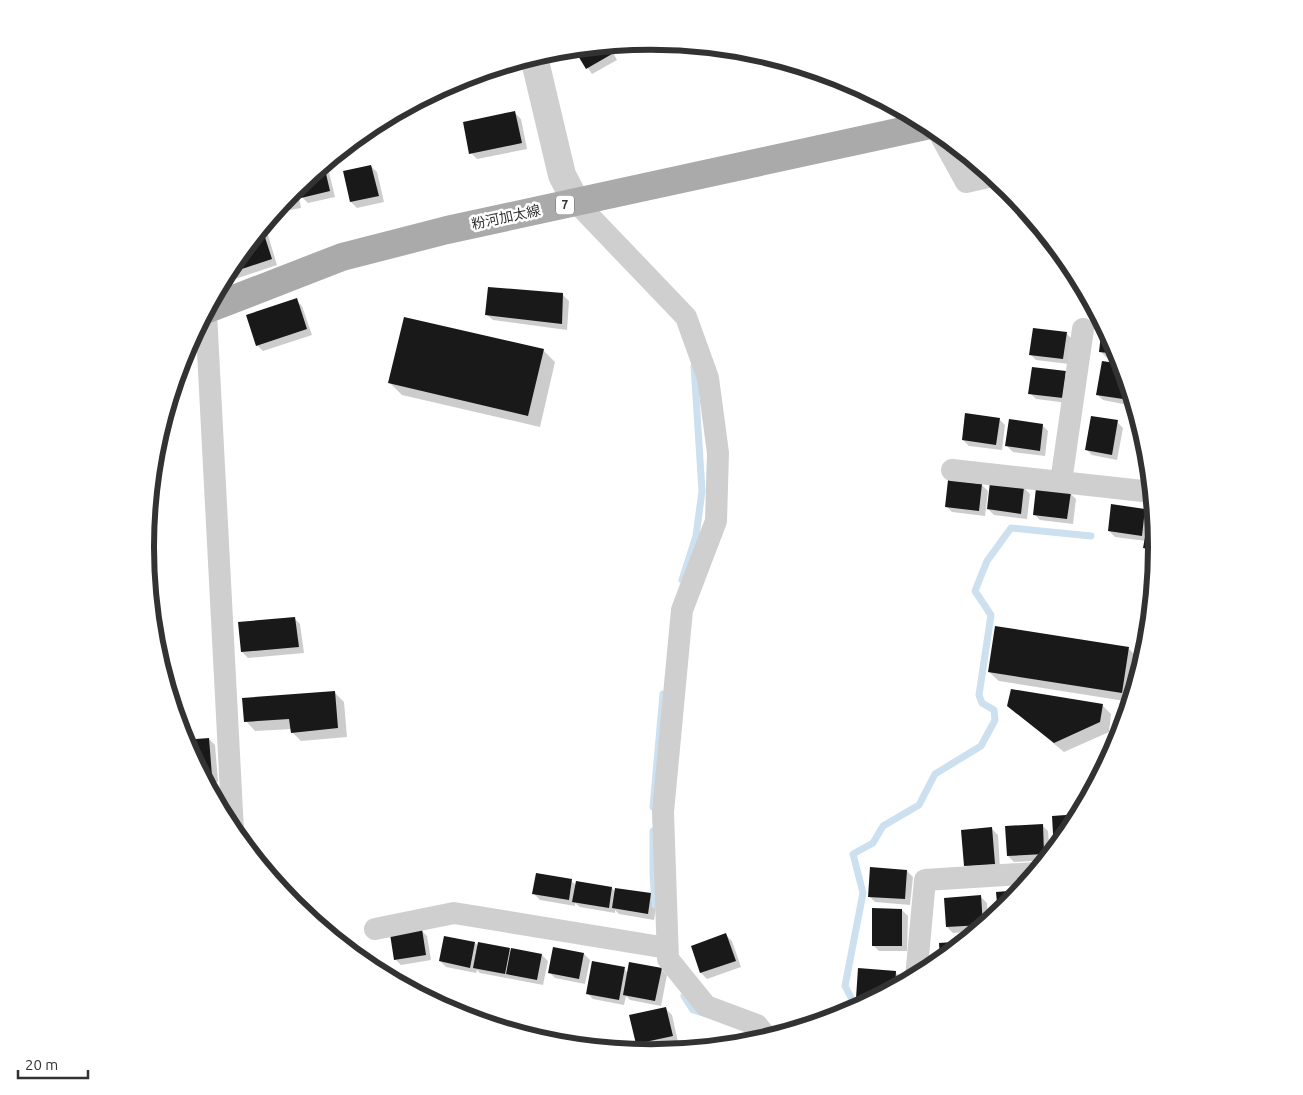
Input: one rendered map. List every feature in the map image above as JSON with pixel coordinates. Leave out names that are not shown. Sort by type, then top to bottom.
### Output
[{"type":"main road","name":"粉河加太線","points":[[217,305],[342,257],[447,230],[918,128]]},
{"type":"street","points":[[536,64],[562,175],[576,202],[686,317],[708,378],[718,453],[716,521],[682,610],[663,812],[667,948],[668,959],[706,1006],[757,1025],[762,1032]]},
{"type":"street","points":[[947,148],[966,182],[985,178]]},
{"type":"street","points":[[207,324],[232,814]]},
{"type":"street","points":[[1061,482],[1083,329]]},
{"type":"street","points":[[952,470],[1146,491]]},
{"type":"street","points":[[917,968],[924,880],[1028,874]]},
{"type":"street","points":[[375,929],[454,913],[667,948]]},
{"type":"building","points":[[611,52],[612,54],[586,69],[578,56]]},
{"type":"building","points":[[515,111],[522,143],[469,154],[463,122]]},
{"type":"building","points":[[371,165],[379,196],[350,202],[343,171]]},
{"type":"building","points":[[325,171],[330,191],[301,198],[300,196]]},
{"type":"building","points":[[264,235],[272,259],[239,270]]},
{"type":"building","points":[[488,287],[563,293],[562,324],[485,315]]},
{"type":"building","points":[[297,298],[307,329],[256,346],[246,315]]},
{"type":"building","points":[[404,317],[544,349],[528,416],[388,383]]},
{"type":"building","points":[[1033,328],[1067,332],[1063,359],[1029,355]]},
{"type":"building","points":[[1101,334],[1109,353],[1099,352]]},
{"type":"building","points":[[1102,361],[1113,363],[1124,392],[1123,399],[1096,395]]},
{"type":"building","points":[[1032,367],[1066,371],[1063,398],[1028,394]]},
{"type":"building","points":[[965,413],[1000,418],[996,445],[962,440]]},
{"type":"building","points":[[1091,416],[1118,420],[1112,455],[1085,450]]},
{"type":"building","points":[[1009,419],[1043,424],[1040,451],[1005,446]]},
{"type":"building","points":[[948,480],[982,484],[979,511],[945,507]]},
{"type":"building","points":[[990,482],[1024,487],[1021,514],[987,509]]},
{"type":"building","points":[[1036,488],[1071,492],[1067,519],[1033,515]]},
{"type":"building","points":[[1111,504],[1145,509],[1142,536],[1108,531]]},
{"type":"building","points":[[1148,520],[1149,549],[1143,548]]},
{"type":"building","points":[[295,617],[299,647],[241,652],[238,622]]},
{"type":"building","points":[[995,626],[1129,647],[1122,693],[988,672]]},
{"type":"building","points":[[1011,689],[1103,704],[1100,722],[1054,743],[1007,706]]},
{"type":"building","points":[[335,691],[338,728],[291,733],[289,719],[244,722],[242,698]]},
{"type":"building","points":[[209,738],[212,776],[210,776],[205,768],[193,739]]},
{"type":"building","points":[[1071,815],[1053,840],[1052,816]]},
{"type":"building","points":[[1043,824],[1044,853],[1007,856],[1005,826]]},
{"type":"building","points":[[992,827],[995,864],[964,866],[961,830]]},
{"type":"building","points":[[870,867],[907,870],[905,899],[868,897]]},
{"type":"building","points":[[536,873],[572,879],[569,900],[532,894]]},
{"type":"building","points":[[576,881],[612,887],[609,908],[572,902]]},
{"type":"building","points":[[615,888],[651,893],[648,914],[612,908]]},
{"type":"building","points":[[1011,891],[997,905],[996,892]]},
{"type":"building","points":[[981,895],[983,919],[976,925],[946,927],[944,898]]},
{"type":"building","points":[[872,908],[902,909],[902,946],[872,946]]},
{"type":"building","points":[[422,929],[426,955],[394,960],[390,934]]},
{"type":"building","points":[[726,933],[736,961],[700,973],[691,946]]},
{"type":"building","points":[[444,936],[475,942],[470,968],[439,961]]},
{"type":"building","points":[[478,942],[510,948],[505,974],[473,968]]},
{"type":"building","points":[[954,942],[940,953],[939,943]]},
{"type":"building","points":[[553,947],[584,953],[579,979],[548,973]]},
{"type":"building","points":[[511,948],[542,954],[537,980],[506,974]]},
{"type":"building","points":[[592,961],[625,967],[619,1000],[586,994]]},
{"type":"building","points":[[629,962],[662,968],[655,1001],[623,995]]},
{"type":"building","points":[[858,968],[896,971],[895,981],[872,994],[862,998],[856,998]]},
{"type":"building","points":[[666,1007],[673,1036],[636,1044],[629,1015]]},
{"type":"waterway","points":[[682,580],[696,536],[702,491],[694,366]]},
{"type":"waterway","points":[[853,1002],[845,986],[863,893],[853,854],[873,843],[883,826],[919,805],[935,774],[981,746],[995,720],[994,710],[982,703],[979,695],[991,615],[975,591],[987,561],[1011,528],[1091,536]]},
{"type":"waterway","points":[[653,807],[663,694]]},
{"type":"waterway","points":[[653,831],[655,905]]},
{"type":"waterway","points":[[684,996],[693,1010],[703,1013]]}]
